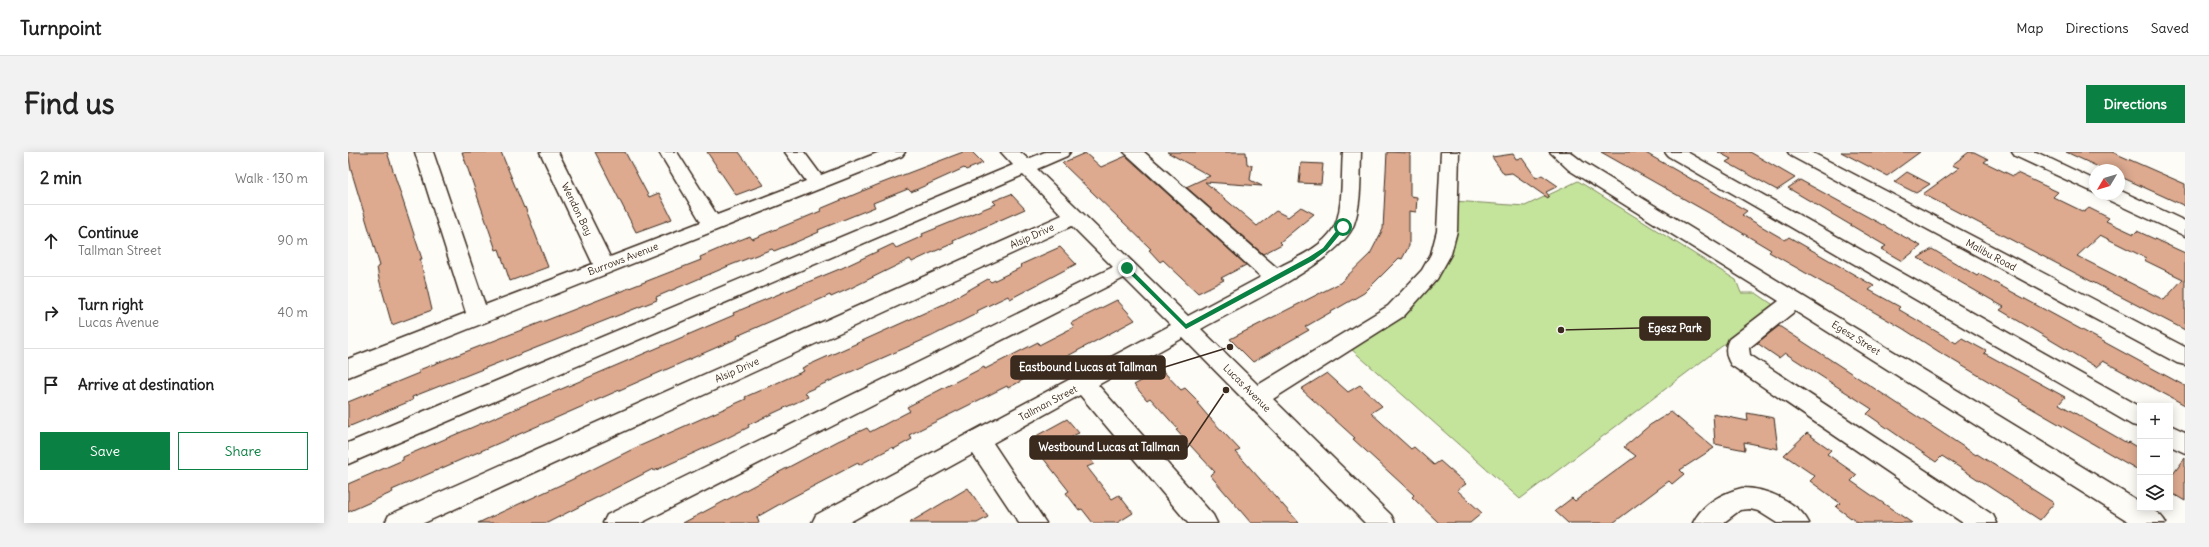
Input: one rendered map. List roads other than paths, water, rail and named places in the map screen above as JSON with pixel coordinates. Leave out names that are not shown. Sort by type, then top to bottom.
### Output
[{"type":"street","points":[[424,152],[478,316]]},
{"type":"street","name":"Wendon Bay","points":[[549,152],[604,266]]},
{"type":"street","points":[[668,152],[712,224]]},
{"type":"street","points":[[794,152],[818,183]]},
{"type":"street","name":"Burrows Avenue","points":[[349,363],[478,316],[896,152]]},
{"type":"street","points":[[348,454],[1017,159],[1061,152]]},
{"type":"street","points":[[1133,152],[1276,279]]},
{"type":"street","name":"Tallman Street","points":[[825,523],[1276,279],[1325,249],[1343,227],[1347,215],[1352,152]]},
{"type":"street","points":[[1256,398],[1396,311],[1430,274],[1441,254],[1447,231],[1450,152]]},
{"type":"street","name":"Egesz Street","points":[[1559,152],[1576,166],[2154,523]]},
{"type":"street","points":[[1674,152],[2137,416]]},
{"type":"street","name":"Malibu Road","points":[[1797,152],[2185,357]]},
{"type":"street","points":[[2021,152],[2089,184]]},
{"type":"street","name":"Lucas Avenue","points":[[1017,159],[1382,523]]},
{"type":"street","points":[[2124,200],[2185,229]]},
{"type":"street","name":"Alsip Drive","points":[[398,523],[1075,217]]},
{"type":"street","points":[[616,523],[1127,268]]},
{"type":"street","points":[[1795,300],[1737,345],[1738,359],[1984,523]]},
{"type":"street","points":[[1084,384],[1204,523]]},
{"type":"street","points":[[2173,437],[2185,443]]},
{"type":"street","points":[[977,440],[1033,523]]},
{"type":"street","points":[[1706,523],[1732,501],[1743,498],[1765,502],[1796,523]]},
{"type":"place","name":"Egesz Park","points":[[1561,330]]},
{"type":"place","name":"Eastbound Lucas at Tallman","points":[[1230,347]]},
{"type":"place","name":"Westbound Lucas at Tallman","points":[[1226,390]]}]
